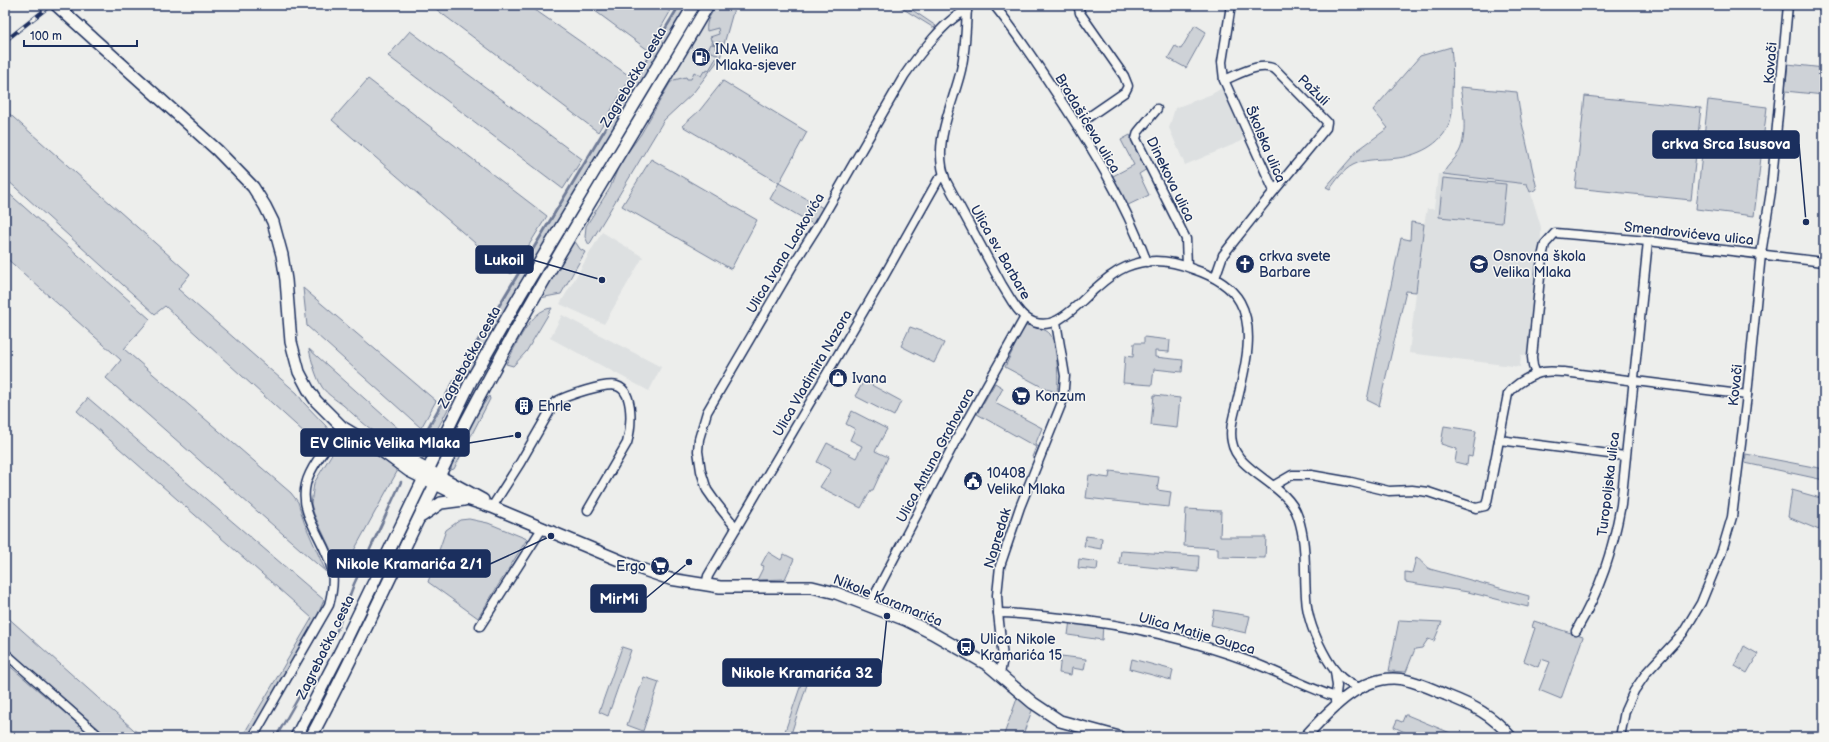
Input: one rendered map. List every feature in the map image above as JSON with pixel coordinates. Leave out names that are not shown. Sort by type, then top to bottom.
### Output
[{"type":"main road","points":[[56,5],[102,45],[240,172],[266,206],[273,222],[282,255],[291,342],[297,365],[308,389],[316,401],[342,427],[382,451],[404,468],[425,474]]},
{"type":"main road","name":"Zagrebačka cesta","points":[[296,737],[342,648],[425,474],[472,381],[520,295],[694,5]]},
{"type":"main road","name":"Zagrebačka cesta","points":[[311,737],[466,422],[530,306],[708,5]]},
{"type":"main road","points":[[382,451],[400,456],[414,455],[425,451],[445,433]]},
{"type":"main road","points":[[400,456],[425,474],[470,501]]},
{"type":"main road","points":[[437,481],[476,495],[492,507]]},
{"type":"main road","points":[[420,517],[441,503],[452,500],[470,501],[492,507]]},
{"type":"main road","name":"Nikole Karamarića","points":[[492,507],[543,527],[638,568],[670,579],[706,585],[812,587],[828,590],[932,633],[988,665],[1033,703],[1060,721],[1119,737]]},
{"type":"street","name":"Bradašićeva ulica","points":[[994,5],[1028,50],[1078,125],[1120,202],[1147,262]]},
{"type":"street","points":[[1078,5],[1080,13],[1124,76],[1128,86],[1125,92],[1078,125]]},
{"type":"street","name":"Školska ulica","points":[[1215,278],[1223,255],[1274,191],[1224,80],[1222,62],[1231,5]]},
{"type":"street","name":"Kovači","points":[[1620,737],[1625,711],[1634,691],[1647,672],[1673,645],[1691,621],[1701,603],[1721,554],[1732,517],[1747,395],[1761,254],[1771,191],[1788,5]]},
{"type":"street","name":"Ulica sv. Barbare","points":[[967,8],[964,52],[961,69],[942,141],[941,157],[944,175],[1002,285],[1011,299],[1025,317],[1040,323],[1056,322]]},
{"type":"street","name":"Ulica Ivana Lackovića","points":[[736,528],[707,490],[701,471],[698,451],[699,440],[707,412],[793,264],[817,227],[904,76],[932,40],[957,15],[967,8]]},
{"type":"street","name":"Pažuli","points":[[1224,80],[1260,67],[1269,66],[1276,70],[1327,122],[1326,128],[1274,191]]},
{"type":"street","name":"Dinekova ulica","points":[[1157,109],[1138,132],[1136,139],[1186,239],[1187,266]]},
{"type":"street","name":"Ulica Vladimira Nazora","points":[[706,585],[708,576],[879,285],[938,180],[944,175]]},
{"type":"street","name":"Smendrovićeva ulica","points":[[1536,374],[1532,357],[1542,257],[1545,244],[1551,236],[1560,233],[1648,241],[1824,262]]},
{"type":"street","name":"Turopoljska ulica","points":[[1576,631],[1602,579],[1613,548],[1621,505],[1648,241]]},
{"type":"street","points":[[1056,322],[1066,316],[1095,288],[1116,272],[1126,267],[1147,262],[1164,261],[1187,266],[1215,278],[1223,284],[1239,301],[1247,324],[1246,358],[1232,424],[1232,442],[1240,458],[1289,500],[1298,515],[1304,549],[1306,599],[1309,616],[1321,647],[1335,671],[1345,682],[1362,688]]},
{"type":"street","name":"Ulica Antuna Grahovara","points":[[869,606],[952,447],[1025,317]]},
{"type":"street","name":"Napredak","points":[[1000,674],[1003,658],[998,614],[998,582],[1003,554],[1063,400],[1065,376],[1056,322]]},
{"type":"street","points":[[1273,486],[1292,475],[1311,475],[1389,491],[1419,490],[1476,508],[1485,506],[1489,494],[1508,394],[1516,386],[1536,374],[1544,372],[1564,372],[1633,382],[1747,395]]},
{"type":"street","points":[[492,507],[520,463],[555,402],[605,386],[616,385],[623,389],[627,396],[630,418],[630,434],[627,443],[588,510]]},
{"type":"street","points":[[253,737],[329,604],[333,584],[332,572],[327,554],[309,517],[305,504],[305,490],[310,474],[342,427]]},
{"type":"street","points":[[1499,440],[1625,456]]},
{"type":"street","points":[[480,626],[543,527]]},
{"type":"street","name":"Ulica Matije Gupca","points":[[998,614],[1032,614],[1095,621],[1160,633],[1220,651],[1336,697]]},
{"type":"street","points":[[5,653],[100,737]]},
{"type":"street","points":[[1332,709],[1336,697],[1337,686],[1335,671]]},
{"type":"street","points":[[1305,737],[1332,709],[1362,688],[1382,680],[1402,679],[1424,686],[1474,707],[1495,720],[1511,737]]},
{"type":"shaded area","points":[[528,5],[631,77],[598,132],[432,6]]},
{"type":"shaded area","points":[[587,5],[661,5],[670,12],[648,50]]},
{"type":"shaded area","points":[[679,5],[688,5],[455,396],[432,439],[420,449],[413,447],[417,436],[423,439],[500,306]]},
{"type":"shaded area","points":[[700,5],[703,5],[442,461],[440,460],[473,389],[514,315]]},
{"type":"shaded area","points":[[717,5],[735,5],[720,58],[693,93],[664,120],[589,245],[585,237],[586,226],[610,188],[620,163],[641,134],[670,83],[674,80],[686,77],[687,79],[691,79],[694,72],[701,76],[704,71],[706,72],[707,69],[709,70],[718,55],[708,50],[711,44],[716,45],[715,48],[722,49],[723,43],[712,43],[713,40],[711,40],[710,37],[719,34],[718,28],[707,31],[708,20]]},
{"type":"shaded area","points":[[897,5],[905,5],[936,26],[934,28]]},
{"type":"shaded area","name":"INA Velika Mlaka-sjever","points":[[710,16],[730,25],[722,54],[693,92],[671,84],[675,68],[695,36]]},
{"type":"shaded area","points":[[1195,25],[1206,32],[1186,68],[1168,58],[1175,46],[1181,49]]},
{"type":"shaded area","points":[[410,31],[582,159],[563,189],[388,56]]},
{"type":"shaded area","points":[[1451,47],[1453,70],[1452,112],[1444,134],[1431,146],[1415,154],[1398,158],[1363,161],[1353,165],[1337,179],[1330,189],[1326,187],[1358,150],[1388,128],[1373,110],[1420,56]]},
{"type":"shaded area","points":[[1788,64],[1824,68],[1824,95],[1785,91]]},
{"type":"shaded area","points":[[368,79],[547,216],[511,274],[332,120]]},
{"type":"shaded area","points":[[723,81],[807,132],[779,183],[682,126],[700,110]]},
{"type":"shaded area","points":[[1460,87],[1517,92],[1521,119],[1537,189],[1530,192],[1527,184],[1443,174],[1459,152],[1462,145],[1464,120]]},
{"type":"shaded area","points":[[1222,88],[1243,136],[1242,141],[1185,165],[1169,128],[1175,108],[1212,94]]},
{"type":"shaded area","points":[[1585,96],[1701,108],[1691,200],[1575,188]]},
{"type":"shaded area","points":[[1708,100],[1767,107],[1754,216],[1696,209]]},
{"type":"shaded area","points":[[5,110],[190,274],[178,289],[297,393],[304,403],[328,429],[317,444],[165,306],[155,314],[5,178]]},
{"type":"shaded area","points":[[1130,135],[1147,169],[1139,174],[1149,195],[1126,206],[1111,177],[1134,165],[1121,140]]},
{"type":"shaded area","points":[[651,159],[757,220],[731,269],[622,206]]},
{"type":"shaded area","name":"Osnovna škola Velika Mlaka","points":[[1438,174],[1528,184],[1541,227],[1541,236],[1527,355],[1521,355],[1520,367],[1409,353],[1424,224],[1427,209],[1434,209]]},
{"type":"shaded area","points":[[1443,178],[1506,184],[1502,223],[1439,217]]},
{"type":"shaded area","points":[[779,183],[823,208],[813,224],[770,199]]},
{"type":"shaded area","points":[[5,190],[150,319],[124,349],[291,493],[298,502],[304,522],[326,572],[106,378],[121,360],[5,257]]},
{"type":"shaded area","points":[[1411,222],[1424,224],[1416,292],[1406,291],[1379,406],[1367,400],[1401,238],[1410,240]]},
{"type":"shaded area","points":[[602,232],[643,257],[604,324],[560,304]]},
{"type":"shaded area","points":[[574,240],[580,249],[585,252],[561,294],[540,298]]},
{"type":"shaded area","points":[[303,288],[436,401],[421,428],[307,326]]},
{"type":"shaded area","points":[[552,308],[526,352],[513,366],[506,364],[524,330],[530,322],[544,310]]},
{"type":"shaded area","points":[[562,315],[661,367],[649,391],[550,338]]},
{"type":"shaded area","points":[[1030,325],[1041,328],[1050,334],[1057,362],[1057,392],[1046,389],[1005,367],[1023,328]]},
{"type":"shaded area","points":[[910,327],[927,333],[944,343],[934,363],[901,346]]},
{"type":"shaded area","points":[[1144,337],[1170,340],[1169,352],[1155,351],[1155,357],[1183,360],[1182,372],[1154,369],[1152,385],[1123,383],[1125,356],[1133,357],[1134,343],[1144,343]]},
{"type":"shaded area","points":[[309,349],[411,440],[402,442],[393,441],[374,432],[329,394],[322,387],[317,378]]},
{"type":"shaded area","points":[[864,381],[901,401],[894,416],[855,396]]},
{"type":"shaded area","points":[[995,383],[1003,388],[995,403],[1042,428],[1035,445],[1042,448],[1037,459],[1032,457],[1036,447],[977,414]]},
{"type":"shaded area","points":[[1154,395],[1180,398],[1177,428],[1151,425]]},
{"type":"shaded area","points":[[489,396],[490,399],[454,469],[451,470],[460,442]]},
{"type":"shaded area","points":[[88,398],[324,600],[315,621],[248,737],[242,737],[312,618],[77,411]]},
{"type":"shaded area","points":[[852,411],[887,429],[875,451],[888,457],[873,490],[871,490],[861,508],[820,487],[831,470],[817,462],[827,443],[856,458],[862,446],[850,440],[855,429],[846,424]]},
{"type":"shaded area","points":[[1444,426],[1476,431],[1472,457],[1468,456],[1467,465],[1455,462],[1457,449],[1441,444]]},
{"type":"shaded area","points":[[346,439],[353,440],[398,470],[351,556],[346,560],[331,550],[314,514],[311,504],[314,483],[340,442]]},
{"type":"shaded area","points":[[1746,454],[1824,469],[1824,480],[1745,463]]},
{"type":"shaded area","points":[[1110,471],[1159,477],[1157,490],[1171,492],[1169,507],[1086,498],[1089,475],[1109,478]]},
{"type":"shaded area","points":[[1792,490],[1824,499],[1824,518],[1822,518],[1819,530],[1788,517]]},
{"type":"shaded area","points":[[1186,509],[1221,511],[1220,537],[1266,537],[1265,558],[1218,557],[1218,548],[1184,546]]},
{"type":"shaded area","points":[[469,519],[488,523],[527,539],[478,618],[428,582],[446,530],[460,520]]},
{"type":"shaded area","points":[[1086,536],[1102,538],[1101,549],[1084,546]]},
{"type":"shaded area","points":[[1121,551],[1199,556],[1198,572],[1119,564]]},
{"type":"shaded area","points":[[768,552],[781,560],[784,554],[794,559],[785,579],[757,580],[764,566],[761,565]]},
{"type":"shaded area","points":[[1416,558],[1430,569],[1529,596],[1528,607],[1468,592],[1405,582],[1405,572],[1412,573]]},
{"type":"shaded area","points":[[1079,559],[1098,562],[1097,570],[1078,568]]},
{"type":"shaded area","points":[[1214,610],[1250,616],[1246,633],[1211,625]]},
{"type":"shaded area","points":[[5,615],[142,737],[108,737],[5,647]]},
{"type":"shaded area","points":[[1070,620],[1103,624],[1102,640],[1068,635]]},
{"type":"shaded area","points":[[1399,620],[1442,622],[1434,641],[1428,639],[1422,648],[1415,649],[1406,672],[1389,671]]},
{"type":"shaded area","points":[[1534,621],[1583,637],[1561,699],[1539,690],[1550,662],[1541,659],[1538,667],[1524,661],[1535,628],[1532,627]]},
{"type":"shaded area","points":[[1744,646],[1758,654],[1747,673],[1735,666]]},
{"type":"shaded area","points":[[622,647],[631,650],[608,716],[599,712]]},
{"type":"shaded area","points":[[1061,656],[1086,659],[1084,670],[1072,668],[1071,675],[1059,673]]},
{"type":"shaded area","points":[[1132,659],[1173,670],[1171,680],[1130,669]]},
{"type":"shaded area","points":[[5,662],[93,737],[5,737]]},
{"type":"shaded area","points":[[807,667],[812,669],[790,737],[783,737]]},
{"type":"shaded area","points":[[644,677],[659,682],[643,731],[627,725]]},
{"type":"shaded area","points":[[1018,696],[1033,708],[1022,737],[1003,737]]},
{"type":"shaded area","points":[[1405,715],[1460,737],[1415,737],[1394,727],[1397,720],[1402,722]]},
{"type":"waterway","points":[[422,438],[462,367],[677,9],[677,5]]},
{"type":"waterway","points":[[276,737],[337,630],[354,584],[401,482]]},
{"type":"railway","points":[[5,41],[51,5]]},
{"type":"place","name":"INA Velika Mlaka-sjever","points":[[701,57]]},
{"type":"place","name":"crkva Srca Isusova","points":[[1806,222]]},
{"type":"place","name":"crkva svete Barbare","points":[[1245,264]]},
{"type":"place","name":"Osnovna škola Velika Mlaka","points":[[1479,264]]},
{"type":"place","name":"Lukoil","points":[[602,280]]},
{"type":"place","name":"Ivana","points":[[838,378]]},
{"type":"place","name":"Konzum","points":[[1021,396]]},
{"type":"place","name":"Ehrle","points":[[524,406]]},
{"type":"place","name":"EV Clinic Velika Mlaka","points":[[518,435]]},
{"type":"place","name":"10408 Velika Mlaka","points":[[973,481]]},
{"type":"place","name":"Nikole Kramarića 2/1","points":[[551,536]]},
{"type":"place","name":"MirMi","points":[[689,562]]},
{"type":"place","name":"Ergo","points":[[660,566]]},
{"type":"place","name":"Nikole Kramarića 32","points":[[887,616]]},
{"type":"place","name":"Ulica Nikole Kramarića 15","points":[[966,647]]}]
